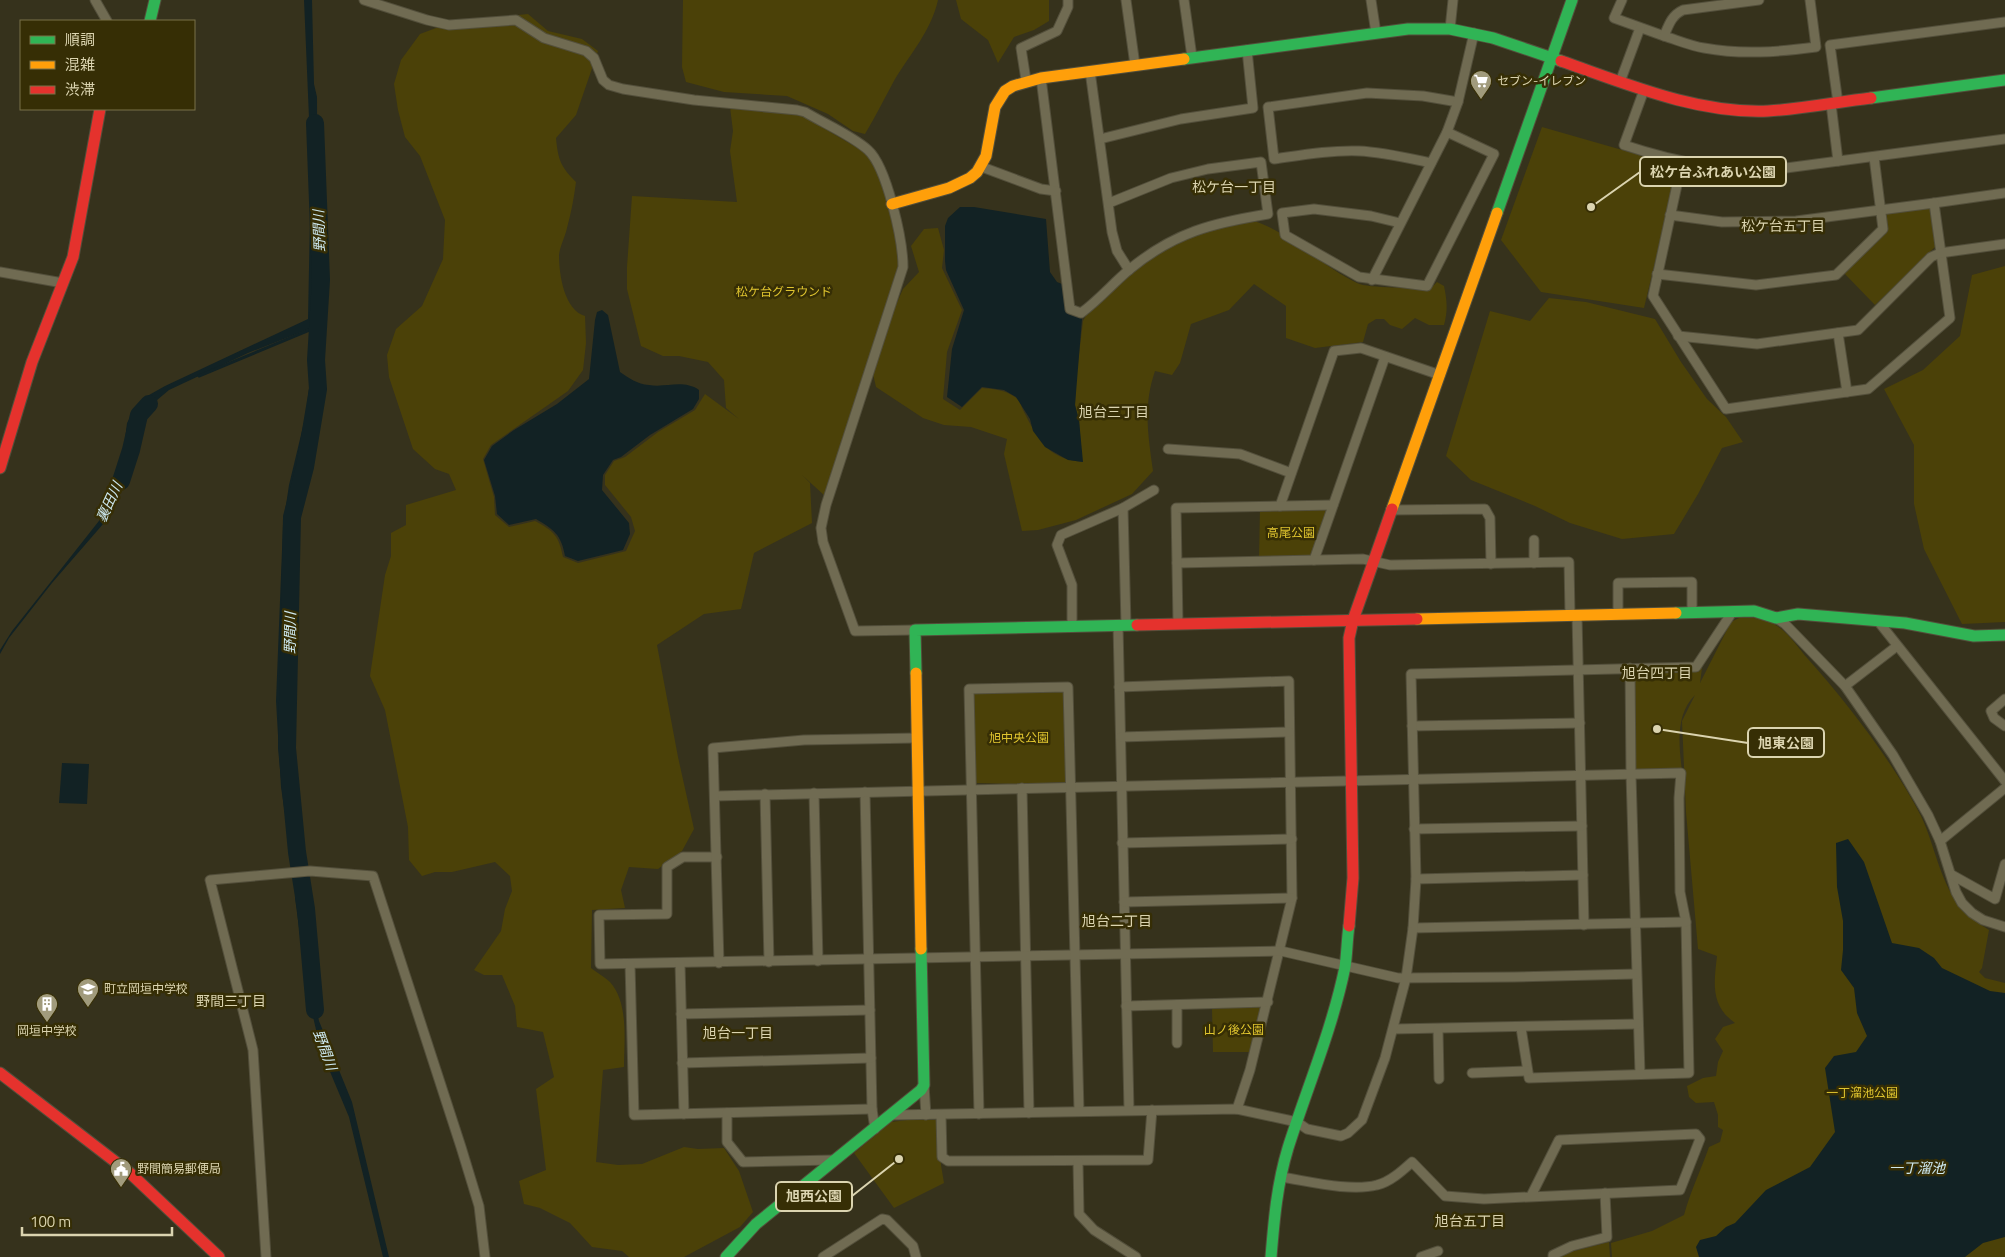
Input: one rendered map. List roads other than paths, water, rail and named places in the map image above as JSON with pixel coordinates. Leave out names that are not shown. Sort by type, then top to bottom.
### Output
[{"type":"street","points":[[95,0],[106,20]]},
{"type":"street","points":[[150,20],[154,0]]},
{"type":"street","points":[[364,0],[419,18],[449,25],[516,20],[544,38],[586,51],[594,58],[603,80],[609,85],[623,89],[694,100],[788,108],[805,112],[868,150],[877,162],[892,204],[903,253],[903,267],[826,505],[822,528],[827,554],[856,631],[1733,611],[1764,613],[1785,624],[1846,686],[1893,755],[1928,815],[1940,841],[1956,892],[1962,903],[1972,913],[1993,924],[2005,927]]},
{"type":"street","points":[[1026,80],[1021,48],[1057,31],[1068,7],[1068,0]]},
{"type":"street","points":[[1126,0],[1136,65]]},
{"type":"street","points":[[1184,0],[1192,57]]},
{"type":"street","points":[[1371,0],[1376,33]]},
{"type":"street","points":[[1450,29],[1453,0]]},
{"type":"street","points":[[1271,1257],[1274,1215],[1281,1176],[1297,1122],[1326,1040],[1345,966],[1353,878],[1349,638],[1353,620],[1572,0]]},
{"type":"street","points":[[1622,0],[1614,18],[1703,48],[1746,53],[1769,53],[1816,47],[1810,0]]},
{"type":"street","points":[[1664,36],[1672,18],[1676,13],[1683,10],[1759,0]]},
{"type":"street","points":[[1838,161],[1830,45],[2005,22]]},
{"type":"street","points":[[1620,82],[1640,28]]},
{"type":"street","points":[[892,204],[967,180],[977,173],[986,158],[995,104],[1006,89],[1026,80],[1408,29],[1450,29],[1474,34],[1551,57],[1644,90],[1704,106],[1739,110],[1768,111],[2005,80]]},
{"type":"street","points":[[1372,280],[1447,132],[1458,102],[1474,34]]},
{"type":"street","points":[[1100,139],[1181,119],[1253,108],[1247,50]]},
{"type":"street","points":[[1090,71],[1112,232],[1117,251],[1130,270]]},
{"type":"street","points":[[1041,78],[1070,309],[1081,313],[1130,270],[1168,242],[1222,222],[1268,214],[1261,162],[1208,169],[1171,178],[1109,203]]},
{"type":"street","points":[[1644,90],[1624,145],[1662,158],[1716,167],[1786,168],[2005,139]]},
{"type":"street","points":[[1431,163],[1389,154],[1359,151],[1325,152],[1274,159],[1268,107],[1367,93],[1423,96],[1458,102]]},
{"type":"street","points":[[1,460],[32,362],[73,257],[100,110]]},
{"type":"street","points":[[1400,223],[1371,216],[1314,209],[1282,213],[1285,235],[1359,277],[1427,286],[1494,154],[1447,132]]},
{"type":"street","points":[[1657,274],[1756,286],[1836,274],[1882,229],[1874,157]]},
{"type":"street","points":[[1682,162],[1653,296],[1726,409],[1868,389],[1950,318],[1934,203]]},
{"type":"street","points":[[982,166],[1041,189],[1056,191]]},
{"type":"street","points":[[1670,215],[1722,222],[1796,221],[2005,193]]},
{"type":"street","points":[[1678,336],[1757,344],[1858,330],[1931,256],[1940,253],[2005,244]]},
{"type":"street","points":[[0,272],[63,283]]},
{"type":"street","points":[[1838,333],[1847,392]]},
{"type":"street","points":[[1280,506],[1334,351],[1361,348],[1440,375]]},
{"type":"street","points":[[1314,560],[1385,357]]},
{"type":"street","points":[[1168,449],[1240,454],[1291,472]]},
{"type":"street","points":[[1072,627],[1072,585],[1057,545],[1061,535],[1123,508],[1154,490]]},
{"type":"street","points":[[1178,624],[1176,508],[1333,505]]},
{"type":"street","points":[[1123,508],[1122,625],[1119,687],[1129,1110]]},
{"type":"street","points":[[1393,510],[1485,509],[1490,518],[1491,564]]},
{"type":"street","points":[[1534,540],[1534,563]]},
{"type":"street","points":[[1177,564],[1363,559],[1390,565],[1569,562],[1579,670],[1584,925]]},
{"type":"street","points":[[1618,614],[1618,583],[1692,582],[1692,612]]},
{"type":"street","points":[[891,1116],[1237,1109],[1297,1122],[1307,1129],[1341,1136],[1348,1133],[1362,1120],[1394,1029],[1406,978],[1414,928],[1416,879],[1411,674],[1696,667],[1733,611]]},
{"type":"street","points":[[1776,618],[1798,614],[1905,623],[1974,636],[2005,635]]},
{"type":"street","points":[[1878,621],[2005,780]]},
{"type":"street","points":[[915,630],[926,1115]]},
{"type":"street","points":[[1846,686],[1897,646]]},
{"type":"street","points":[[1630,668],[1631,775],[1640,1074]]},
{"type":"street","points":[[1119,687],[1289,681],[1292,898],[1268,1002],[1250,1070],[1237,1109]]},
{"type":"street","points":[[979,1114],[969,689],[1068,687],[1079,1111]]},
{"type":"street","points":[[2005,699],[1991,711],[1994,718],[2005,726]]},
{"type":"street","points":[[1412,726],[1580,723]]},
{"type":"street","points":[[1120,736],[1289,732]]},
{"type":"street","points":[[720,963],[713,748],[804,740],[917,738]]},
{"type":"street","points":[[715,796],[1681,773],[1679,798],[1680,892],[1686,922],[1689,1073],[1529,1078],[1521,1028]]},
{"type":"street","points":[[1022,788],[1029,1113]]},
{"type":"street","points":[[1940,841],[2005,788]]},
{"type":"street","points":[[865,792],[872,1109],[875,1129]]},
{"type":"street","points":[[814,793],[818,961]]},
{"type":"street","points":[[765,794],[769,962]]},
{"type":"street","points":[[1414,829],[1582,826]]},
{"type":"street","points":[[1122,843],[1292,839]]},
{"type":"street","points":[[717,857],[683,858],[667,867],[668,914],[599,915],[600,964],[1281,952],[1398,978],[1636,974]]},
{"type":"street","points":[[1952,875],[1995,900],[2005,864]]},
{"type":"street","points":[[266,1257],[253,1050],[210,880],[310,871],[373,876],[479,1206],[485,1257]]},
{"type":"street","points":[[1416,879],[1583,875]]},
{"type":"street","points":[[1124,902],[1292,898]]},
{"type":"street","points":[[1414,928],[1686,922]]},
{"type":"street","points":[[680,963],[684,1114]]},
{"type":"street","points":[[630,964],[634,1115],[872,1109]]},
{"type":"street","points":[[1126,1006],[1268,1002]]},
{"type":"street","points":[[1177,1005],[1177,1043]]},
{"type":"street","points":[[681,1014],[870,1010]]},
{"type":"street","points":[[1394,1029],[1521,1028],[1638,1024]]},
{"type":"street","points":[[1438,1029],[1439,1079]]},
{"type":"street","points":[[682,1063],[871,1058]]},
{"type":"street","points":[[1472,1073],[1527,1071]]},
{"type":"street","points":[[0,1073],[130,1173],[220,1257]]},
{"type":"street","points":[[726,1257],[756,1224],[891,1116],[921,1090],[924,1085]]},
{"type":"street","points":[[941,1115],[942,1157],[948,1161],[1078,1162],[1148,1160],[1152,1110]]},
{"type":"street","points":[[727,1113],[727,1142],[743,1162],[835,1160]]},
{"type":"street","points":[[1281,1176],[1335,1186],[1376,1186],[1412,1162],[1445,1196],[1484,1199],[1680,1190],[1700,1139],[1696,1134],[1559,1140],[1531,1196]]},
{"type":"street","points":[[1078,1162],[1079,1214],[1094,1230],[1136,1257]]},
{"type":"street","points":[[1553,1257],[1553,1255],[1572,1246],[1607,1237],[1605,1193]]},
{"type":"street","points":[[823,1257],[882,1220],[887,1220],[913,1246],[916,1257]]},
{"type":"street","points":[[1421,1257],[1438,1251]]},
{"type":"water","name":"野間川","points":[[304,0],[312,0],[314,84],[317,97],[318,324],[316,389],[290,518],[282,669],[283,735],[288,797],[299,862],[309,971],[319,1021],[352,1102],[389,1257],[383,1257],[349,1117],[323,1055],[308,995],[295,898],[295,883],[281,787],[276,701],[283,525],[289,485],[306,414],[309,388],[309,329],[248,353],[169,390],[150,406],[135,426],[126,475],[110,516],[52,583],[9,638],[0,654],[0,650],[12,631],[106,512],[120,480],[127,423],[137,405],[149,395],[165,386],[308,319],[311,165]]},
{"type":"water","points":[[960,207],[974,207],[1046,219],[1050,272],[1057,282],[1062,284],[1082,319],[1075,405],[1079,420],[1083,462],[1068,460],[1045,447],[1033,431],[1030,419],[1016,397],[1004,390],[982,387],[962,407],[947,397],[952,349],[964,310],[946,270],[945,226],[948,218]]},
{"type":"water","points":[[602,310],[608,315],[620,372],[633,380],[645,384],[655,386],[681,384],[693,387],[699,390],[699,399],[693,409],[650,435],[621,457],[613,460],[603,475],[602,490],[629,523],[630,534],[623,550],[578,561],[565,556],[556,533],[536,519],[509,525],[497,514],[495,496],[484,460],[492,446],[557,404],[589,379],[595,320],[597,312]]},
{"type":"water","points":[[62,763],[89,764],[87,804],[59,803]]},
{"type":"water","name":"一丁溜池","points":[[1848,839],[1864,862],[1892,943],[1919,948],[1934,958],[1942,968],[1990,991],[2005,993],[2005,1237],[1983,1243],[1965,1257],[1699,1257],[1696,1247],[1700,1240],[1716,1236],[1726,1227],[1735,1223],[1766,1190],[1810,1167],[1835,1132],[1825,1068],[1834,1056],[1856,1052],[1867,1036],[1857,1013],[1854,988],[1841,970],[1843,921],[1837,887],[1836,843]]},
{"type":"waterway","name":"野間川","points":[[315,123],[321,280],[316,360],[318,389],[305,467],[292,517],[287,748],[297,852],[306,909],[315,1010]]},
{"type":"waterway","points":[[199,376],[319,326]]},
{"type":"waterway","name":"裏田川","points":[[121,481],[139,415],[149,404]]},
{"type":"place","name":"セブン-イレブン","points":[[1481,100]]},
{"type":"place","name":"松ケ台ふれあい公園","points":[[1591,207]]},
{"type":"place","name":"旭東公園","points":[[1657,729]]},
{"type":"place","name":"町立岡垣中学校","points":[[88,1008]]},
{"type":"place","name":"岡垣中学校","points":[[47,1023]]},
{"type":"place","name":"旭西公園","points":[[899,1159]]},
{"type":"place","name":"野間簡易郵便局","points":[[121,1188]]},
{"type":"district","name":"松ケ台一丁目","points":[[1234,187]]},
{"type":"district","name":"松ケ台五丁目","points":[[1783,226]]},
{"type":"district","name":"旭台三丁目","points":[[1114,412]]},
{"type":"district","name":"旭台四丁目","points":[[1657,673]]},
{"type":"district","name":"旭台二丁目","points":[[1117,921]]},
{"type":"district","name":"野間三丁目","points":[[231,1001]]},
{"type":"district","name":"旭台一丁目","points":[[738,1033]]},
{"type":"district","name":"旭台五丁目","points":[[1470,1221]]},
{"type":"park label","name":"松ケ台グラウンド","points":[[784,292]]},
{"type":"park label","name":"高尾公園","points":[[1291,533]]},
{"type":"park label","name":"旭中央公園","points":[[1019,738]]},
{"type":"park label","name":"山ノ後公園","points":[[1234,1030]]},
{"type":"park label","name":"一丁溜池公園","points":[[1862,1093]]}]
